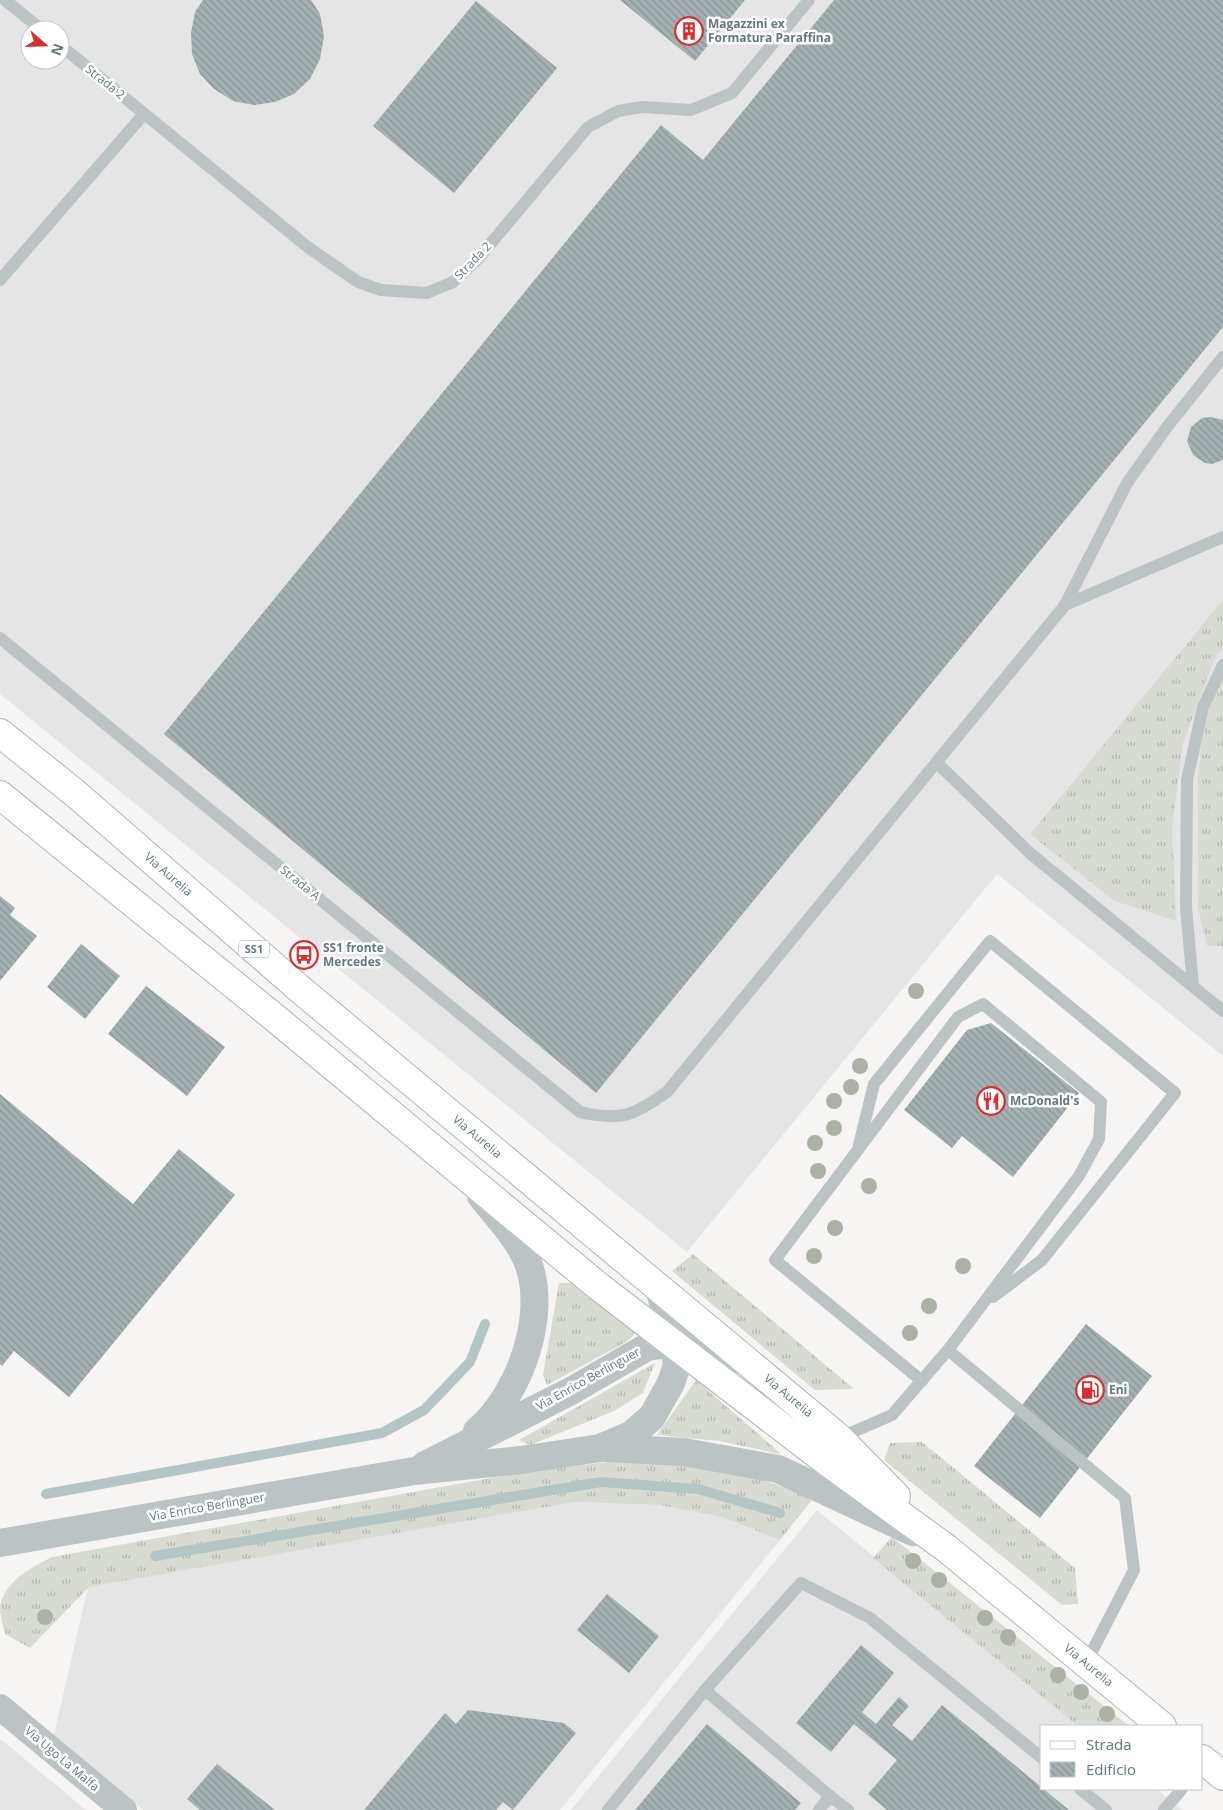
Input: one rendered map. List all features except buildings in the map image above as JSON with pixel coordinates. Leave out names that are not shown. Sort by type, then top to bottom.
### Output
[{"type":"main road","name":"Via Aurelia","points":[[0,733],[76,794],[301,990],[511,1162],[658,1288],[839,1438],[946,1548]]},
{"type":"main road","name":"Via Aurelia","points":[[0,795],[275,1018],[598,1286],[822,1458],[946,1548],[1161,1725]]},
{"type":"street","name":"Via Enrico Berlinguer","points":[[460,1446],[482,1428],[500,1407],[519,1375],[532,1326],[534,1286],[526,1258],[467,1177]]},
{"type":"street","points":[[658,1288],[674,1343],[690,1341],[705,1345],[748,1363]]},
{"type":"street","name":"Via Enrico Berlinguer","points":[[414,1471],[571,1391],[647,1347],[674,1343],[677,1365],[671,1383],[652,1417],[632,1435],[600,1448]]},
{"type":"street","name":"Via Enrico Berlinguer","points":[[0,1543],[414,1471],[521,1460],[600,1448],[684,1452],[778,1469],[946,1548]]},
{"type":"street","name":"Via Ugo La Malfa","points":[[0,1707],[124,1810]]},
{"type":"lane","points":[[5,0],[30,20]]},
{"type":"lane","name":"Strada 2","points":[[70,53],[309,248],[358,282],[381,290],[427,293],[453,282],[477,260],[588,127],[618,111],[642,107],[691,110],[732,93],[809,0]]},
{"type":"lane","points":[[0,280],[144,114]]},
{"type":"lane","points":[[1223,357],[1167,427],[1128,483],[1065,605],[937,763],[1031,854],[1223,1011]]},
{"type":"lane","points":[[1065,605],[1223,537]]},
{"type":"lane","name":"Strada A","points":[[0,638],[580,1112],[606,1118],[636,1113],[667,1092],[937,763]]},
{"type":"lane","points":[[1192,986],[1186,907],[1187,780],[1203,707],[1223,665]]},
{"type":"lane","points":[[858,1150],[874,1084],[990,941],[1175,1094],[1042,1260],[981,1306]]},
{"type":"lane","points":[[839,1438],[892,1415],[922,1381],[948,1350],[1078,1176],[1099,1139],[1101,1102],[983,1004],[958,1017],[775,1260],[922,1381]]},
{"type":"lane","points":[[948,1350],[1126,1498],[1134,1570],[1086,1663]]},
{"type":"lane","points":[[608,1810],[705,1690],[801,1583],[870,1618],[1040,1756]]},
{"type":"lane","points":[[705,1690],[848,1810]]},
{"type":"lane","points":[[1081,1790],[1106,1810]]},
{"type":"lane","points":[[1164,1810],[1181,1790]]},
{"type":"lane","points":[[819,1810],[830,1796]]},
{"type":"shaded area","points":[[0,0],[1223,0],[1223,1056],[997,874],[687,1252],[0,694]]},
{"type":"shaded area","points":[[575,1502],[657,1505],[722,1517],[780,1540],[560,1810],[143,1810],[53,1739],[88,1587]]},
{"type":"shaded area","points":[[817,1510],[1079,1725],[1040,1725],[1040,1790],[1158,1790],[1182,1810],[571,1810]]},
{"type":"shaded area","points":[[0,1740],[3,1741],[86,1810],[0,1810]]},
{"type":"green space","points":[[1223,600],[1223,648],[1214,660],[1183,743],[1172,826],[1176,921],[1115,901],[1030,834]]},
{"type":"green space","points":[[1223,680],[1223,946],[1207,946],[1198,908],[1198,778],[1202,739],[1212,698]]},
{"type":"green space","points":[[693,1254],[854,1389],[815,1390],[672,1271]]},
{"type":"green space","points":[[559,1283],[573,1283],[633,1328],[634,1335],[626,1342],[547,1385],[543,1375]]},
{"type":"green space","points":[[655,1363],[643,1393],[614,1411],[530,1445],[519,1440]]},
{"type":"green space","points":[[696,1380],[780,1454],[719,1441],[657,1435]]},
{"type":"green space","points":[[922,1442],[1075,1568],[1078,1604],[1062,1605],[884,1460],[890,1443]]},
{"type":"green space","points":[[608,1462],[687,1465],[738,1473],[764,1480],[812,1500],[780,1540],[722,1517],[658,1505],[575,1502],[89,1587],[30,1648],[5,1634],[0,1607],[7,1589],[20,1576],[52,1557],[530,1471]]},
{"type":"green space","points":[[892,1537],[1128,1725],[1077,1725],[873,1558]]},
{"type":"waterway","points":[[46,1494],[382,1433],[424,1410],[470,1362],[485,1324]]},
{"type":"waterway","points":[[155,1556],[601,1482],[698,1489],[780,1513]]},
{"type":"place","name":"Magazzini ex Formatura Paraffina","points":[[689,31]]},
{"type":"place","name":"SS1 fronte Mercedes","points":[[304,955]]},
{"type":"place","name":"McDonald's","points":[[991,1101]]},
{"type":"place","name":"Eni","points":[[1090,1390]]}]
